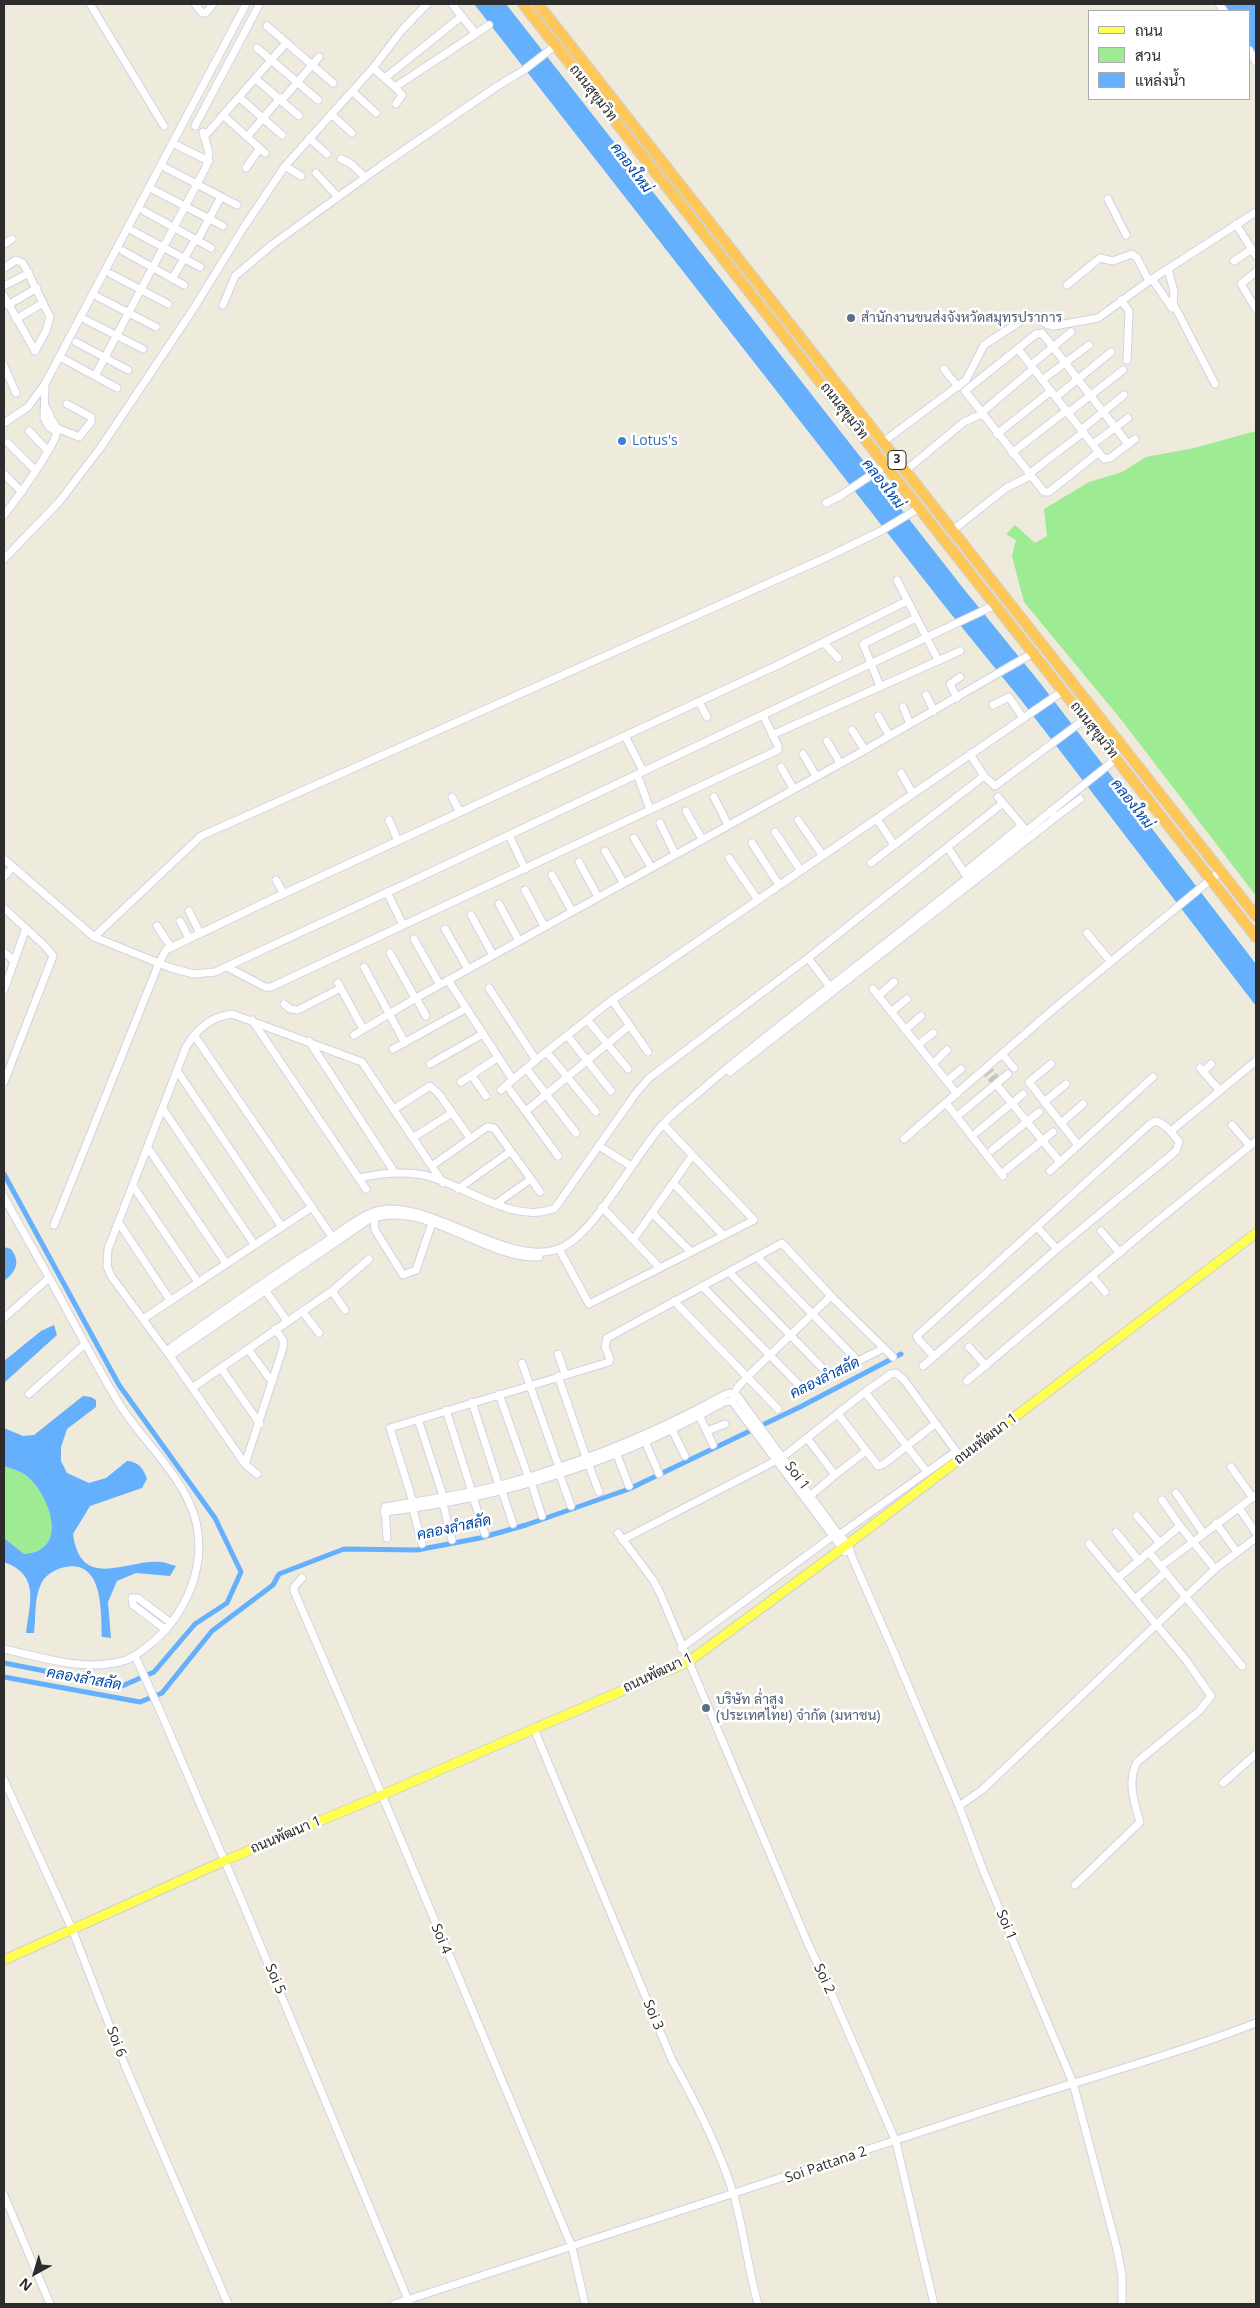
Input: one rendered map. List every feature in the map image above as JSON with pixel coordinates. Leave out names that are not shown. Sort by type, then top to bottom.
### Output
[{"type":"highway","name":"ถนนสุขุมวิท","points":[[523,4],[914,511],[995,605],[1033,653],[1059,694],[1081,722],[1207,882],[1256,937]]},
{"type":"highway","name":"ถนนสุขุมวิท","points":[[538,4],[1256,916]]},
{"type":"main road","name":"ถนนพัฒนา 1","points":[[4,1960],[224,1861],[382,1795],[688,1662],[845,1546],[958,1455],[1256,1233]]},
{"type":"street","points":[[90,4],[164,126]]},
{"type":"street","points":[[195,4],[202,13],[206,13],[213,4]]},
{"type":"street","points":[[4,422],[28,407],[45,384],[246,4]]},
{"type":"street","points":[[4,559],[59,502],[101,447],[285,166],[373,68],[402,30],[427,4]]},
{"type":"street","points":[[452,4],[476,33]]},
{"type":"street","points":[[200,131],[258,7]]},
{"type":"street","points":[[385,78],[462,16]]},
{"type":"street","points":[[395,87],[488,25]]},
{"type":"street","points":[[267,26],[333,83]]},
{"type":"street","points":[[200,131],[224,116],[286,43]]},
{"type":"street","points":[[223,305],[236,276],[273,244],[365,177],[496,87],[524,70],[556,45]]},
{"type":"street","points":[[257,48],[318,100]]},
{"type":"street","points":[[247,137],[319,57]]},
{"type":"street","points":[[373,68],[402,95],[396,104]]},
{"type":"street","points":[[256,79],[299,116]]},
{"type":"street","points":[[352,91],[376,113]]},
{"type":"street","points":[[240,98],[282,135]]},
{"type":"street","points":[[331,114],[352,133]]},
{"type":"street","points":[[224,116],[262,151],[246,168]]},
{"type":"street","points":[[95,376],[209,161],[200,131],[186,119]]},
{"type":"street","points":[[309,138],[327,154]]},
{"type":"street","points":[[178,146],[209,161]]},
{"type":"street","points":[[341,159],[365,177]]},
{"type":"street","points":[[285,166],[301,176]]},
{"type":"street","points":[[166,168],[237,205]]},
{"type":"street","points":[[316,174],[338,197]]},
{"type":"street","points":[[152,189],[223,226]]},
{"type":"street","points":[[172,278],[221,197]]},
{"type":"street","points":[[1108,199],[1126,235]]},
{"type":"street","points":[[144,211],[211,248]]},
{"type":"street","points":[[882,442],[958,387],[966,380],[984,346],[1027,317],[1034,315],[1046,324],[1054,326],[1092,320],[1150,280],[1256,212]]},
{"type":"street","points":[[1236,224],[1256,256]]},
{"type":"street","points":[[133,231],[200,267]]},
{"type":"street","points":[[4,244],[12,239]]},
{"type":"street","points":[[1234,261],[1252,249]]},
{"type":"street","points":[[123,252],[184,285]]},
{"type":"street","points":[[1067,285],[1100,258],[1113,261],[1132,254],[1137,258],[1150,280],[1170,305],[1213,384],[1173,303],[1174,292],[1168,269]]},
{"type":"street","points":[[4,268],[20,260],[37,288],[50,317],[49,323],[35,351],[4,296]]},
{"type":"street","points":[[1256,272],[1241,284],[1256,308]]},
{"type":"street","points":[[4,286],[28,273]]},
{"type":"street","points":[[110,274],[168,304]]},
{"type":"street","points":[[8,305],[37,288]]},
{"type":"street","points":[[98,296],[156,327]]},
{"type":"street","points":[[1122,300],[1129,311],[1127,360]]},
{"type":"street","points":[[16,319],[43,303]]},
{"type":"street","points":[[86,320],[143,349]]},
{"type":"street","points":[[1099,452],[1046,493],[1012,453],[965,391],[1040,332],[1053,346],[1128,444]]},
{"type":"street","points":[[905,470],[964,422],[982,413],[1053,346],[1071,332]]},
{"type":"street","points":[[76,342],[128,370]]},
{"type":"street","points":[[1042,380],[1089,345]]},
{"type":"street","points":[[1018,349],[1107,460],[1135,439]]},
{"type":"street","points":[[997,434],[1053,394],[1079,380],[1111,352]]},
{"type":"street","points":[[60,357],[117,388]]},
{"type":"street","points":[[4,366],[16,393]]},
{"type":"street","points":[[944,369],[958,387]]},
{"type":"street","points":[[1012,453],[1123,370]]},
{"type":"street","points":[[45,384],[44,406],[48,419],[57,430],[79,437],[91,422],[91,417],[67,404]]},
{"type":"street","points":[[953,530],[1006,488],[1030,475],[1124,395]]},
{"type":"street","points":[[1093,444],[1128,418]]},
{"type":"street","points":[[29,430],[47,450]]},
{"type":"street","points":[[5,510],[22,492],[36,471],[57,430]]},
{"type":"street","points":[[8,443],[36,471]]},
{"type":"street","points":[[826,503],[882,468]]},
{"type":"street","points":[[4,474],[22,492]]},
{"type":"street","points":[[94,936],[201,836],[585,666],[882,531],[914,511]]},
{"type":"street","points":[[897,580],[938,660]]},
{"type":"street","points":[[54,1226],[164,952],[189,938],[824,643],[907,601]]},
{"type":"street","points":[[4,859],[94,936],[159,963],[194,974],[215,972],[995,605]]},
{"type":"street","points":[[880,686],[862,644],[916,618]]},
{"type":"street","points":[[824,643],[838,658]]},
{"type":"street","points":[[772,735],[960,651]]},
{"type":"street","points":[[354,1035],[544,926],[865,750],[1033,653]]},
{"type":"street","points":[[956,698],[950,684],[960,678]]},
{"type":"street","points":[[502,1090],[536,1060],[612,1000],[1059,694]]},
{"type":"street","points":[[926,695],[934,711]]},
{"type":"street","points":[[993,705],[1009,697],[1026,716]]},
{"type":"street","points":[[698,702],[707,717]]},
{"type":"street","points":[[903,707],[910,724]]},
{"type":"street","points":[[226,967],[268,988],[526,869],[778,750],[763,715]]},
{"type":"street","points":[[878,716],[889,735]]},
{"type":"street","points":[[970,754],[984,776],[994,786],[1081,722]]},
{"type":"street","points":[[852,730],[865,750]]},
{"type":"street","points":[[624,736],[640,773],[650,809]]},
{"type":"street","points":[[827,741],[840,763]]},
{"type":"street","points":[[803,754],[816,776]]},
{"type":"street","points":[[938,904],[966,875],[1023,828],[1051,811],[1113,762]]},
{"type":"street","points":[[782,767],[793,788]]},
{"type":"street","points":[[901,773],[913,794]]},
{"type":"street","points":[[871,863],[984,776]]},
{"type":"street","points":[[452,797],[460,812]]},
{"type":"street","points":[[714,797],[728,825]]},
{"type":"street","points":[[168,1353],[358,1220],[374,1212],[393,1208],[414,1212],[461,1231],[517,1250],[539,1253],[559,1251],[578,1238],[602,1207],[629,1165],[663,1124],[938,904],[1080,799]]},
{"type":"street","points":[[358,1178],[395,1173],[425,1175],[497,1204],[531,1214],[546,1212],[555,1208],[636,1093],[649,1078],[808,958],[948,848],[1000,800],[1023,828]]},
{"type":"street","points":[[686,811],[702,839]]},
{"type":"street","points":[[1051,811],[1056,817]]},
{"type":"street","points":[[877,819],[894,845]]},
{"type":"street","points":[[389,820],[398,841]]},
{"type":"street","points":[[798,820],[823,856]]},
{"type":"street","points":[[660,823],[675,854]]},
{"type":"street","points":[[966,875],[978,874],[1023,828]]},
{"type":"street","points":[[775,832],[801,871]]},
{"type":"street","points":[[509,835],[526,869]]},
{"type":"street","points":[[634,838],[651,867]]},
{"type":"street","points":[[752,843],[779,886]]},
{"type":"street","points":[[948,848],[966,875]]},
{"type":"street","points":[[605,850],[623,882]]},
{"type":"street","points":[[729,858],[758,900]]},
{"type":"street","points":[[579,862],[598,897]]},
{"type":"street","points":[[4,877],[12,867]]},
{"type":"street","points":[[904,1139],[1002,1054],[1221,871]]},
{"type":"street","points":[[552,875],[572,911]]},
{"type":"street","points":[[276,880],[284,894]]},
{"type":"street","points":[[525,890],[544,926]]},
{"type":"street","points":[[387,892],[403,925]]},
{"type":"street","points":[[499,904],[519,940]]},
{"type":"street","points":[[4,908],[46,947],[52,956],[4,1082]]},
{"type":"street","points":[[189,912],[200,933]]},
{"type":"street","points":[[471,915],[493,955]]},
{"type":"street","points":[[180,921],[189,938]]},
{"type":"street","points":[[157,926],[171,947]]},
{"type":"street","points":[[4,990],[26,928]]},
{"type":"street","points":[[445,928],[468,969]]},
{"type":"street","points":[[1087,933],[1111,962]]},
{"type":"street","points":[[414,939],[440,985]]},
{"type":"street","points":[[4,952],[14,961]]},
{"type":"street","points":[[390,953],[426,1016]]},
{"type":"street","points":[[805,1010],[828,985],[874,956]]},
{"type":"street","points":[[808,958],[828,985]]},
{"type":"street","points":[[364,967],[405,1043]]},
{"type":"street","points":[[448,980],[465,1009],[513,1080]]},
{"type":"street","points":[[878,996],[894,982]]},
{"type":"street","points":[[284,1004],[290,1009],[298,1010],[340,985],[363,1029]]},
{"type":"street","points":[[489,988],[536,1060]]},
{"type":"street","points":[[873,989],[957,1094]]},
{"type":"street","points":[[892,1012],[907,999]]},
{"type":"street","points":[[612,1000],[648,1052]]},
{"type":"street","points":[[393,1049],[465,1009]]},
{"type":"street","points":[[258,1474],[245,1464],[168,1353],[111,1276],[107,1266],[106,1257],[186,1047],[194,1035],[212,1020],[222,1015],[232,1014],[362,1062],[433,1165],[443,1183]]},
{"type":"street","points":[[905,1030],[921,1016]]},
{"type":"street","points":[[252,1020],[366,1189]]},
{"type":"street","points":[[590,1023],[628,1069]]},
{"type":"street","points":[[526,1112],[629,1026]]},
{"type":"street","points":[[918,1045],[933,1033]]},
{"type":"street","points":[[194,1035],[333,1238]]},
{"type":"street","points":[[430,1064],[482,1035]]},
{"type":"street","points":[[570,1039],[611,1091]]},
{"type":"street","points":[[309,1041],[395,1173]]},
{"type":"street","points":[[933,1064],[947,1050]]},
{"type":"street","points":[[1002,1054],[1014,1068]]},
{"type":"street","points":[[550,1056],[596,1112]]},
{"type":"street","points":[[461,1082],[497,1058]]},
{"type":"street","points":[[1171,1131],[1256,1061]]},
{"type":"street","points":[[730,1072],[737,1063]]},
{"type":"street","points":[[1051,1064],[1028,1082],[1078,1145]]},
{"type":"street","points":[[1211,1064],[1201,1070],[1220,1091]]},
{"type":"street","points":[[947,1081],[961,1069]]},
{"type":"street","points":[[178,1072],[282,1227]]},
{"type":"street","points":[[530,1072],[576,1133]]},
{"type":"street","points":[[961,1113],[1008,1074]]},
{"type":"street","points":[[472,1076],[486,1096]]},
{"type":"street","points":[[1050,1170],[1153,1076]]},
{"type":"street","points":[[998,1083],[1060,1162]]},
{"type":"street","points":[[1044,1102],[1066,1084]]},
{"type":"street","points":[[394,1109],[430,1086],[439,1094],[470,1138]]},
{"type":"street","points":[[510,1090],[558,1156]]},
{"type":"street","points":[[977,1132],[1023,1094]]},
{"type":"street","points":[[946,1103],[1005,1173],[1054,1132]]},
{"type":"street","points":[[1061,1123],[1083,1104]]},
{"type":"street","points":[[163,1109],[254,1244]]},
{"type":"street","points":[[992,1150],[1039,1112]]},
{"type":"street","points":[[414,1137],[452,1113]]},
{"type":"street","points":[[923,1366],[933,1355],[1056,1249],[1176,1151],[1179,1142],[1171,1131],[1162,1123],[1155,1121],[917,1336],[933,1355]]},
{"type":"street","points":[[559,1251],[588,1304],[754,1220],[663,1124]]},
{"type":"street","points":[[1232,1125],[1250,1146]]},
{"type":"street","points":[[433,1165],[487,1127],[492,1127],[499,1133],[540,1192]]},
{"type":"street","points":[[967,1381],[1256,1141]]},
{"type":"street","points":[[599,1146],[629,1165]]},
{"type":"street","points":[[148,1148],[226,1263]]},
{"type":"street","points":[[458,1189],[510,1151]]},
{"type":"street","points":[[633,1240],[692,1156]]},
{"type":"street","points":[[497,1204],[530,1179]]},
{"type":"street","points":[[673,1183],[723,1235]]},
{"type":"street","points":[[133,1186],[198,1282]]},
{"type":"street","points":[[4,1199],[127,1415],[173,1474],[188,1499],[195,1519],[198,1541],[196,1570],[190,1591],[166,1630],[135,1656],[121,1662],[83,1665],[4,1649]]},
{"type":"street","points":[[143,1319],[312,1207]]},
{"type":"street","points":[[602,1207],[660,1268]]},
{"type":"street","points":[[333,1238],[374,1218],[393,1213],[415,1217],[432,1224],[461,1231]]},
{"type":"street","points":[[652,1213],[690,1251]]},
{"type":"street","points":[[374,1218],[374,1230],[403,1275],[416,1270],[432,1224]]},
{"type":"street","points":[[119,1223],[170,1300]]},
{"type":"street","points":[[1037,1227],[1056,1249]]},
{"type":"street","points":[[1101,1231],[1120,1253]]},
{"type":"street","points":[[422,1544],[413,1505],[389,1431],[392,1426],[609,1362],[605,1347],[607,1338],[782,1243],[831,1296],[893,1357]]},
{"type":"street","points":[[757,1257],[858,1361]]},
{"type":"street","points":[[192,1388],[332,1291],[369,1259]]},
{"type":"street","points":[[729,1272],[789,1336],[830,1376]]},
{"type":"street","points":[[1092,1276],[1105,1292]]},
{"type":"street","points":[[4,1318],[49,1278]]},
{"type":"street","points":[[702,1286],[768,1356],[803,1389],[884,1348]]},
{"type":"street","points":[[263,1287],[287,1321]]},
{"type":"street","points":[[332,1291],[345,1310]]},
{"type":"street","points":[[615,1450],[699,1415],[735,1397],[747,1376],[831,1296]]},
{"type":"street","points":[[674,1301],[778,1409]]},
{"type":"street","points":[[302,1311],[319,1333]]},
{"type":"street","points":[[245,1464],[260,1424],[284,1344],[275,1329]]},
{"type":"street","points":[[29,1394],[86,1344]]},
{"type":"street","points":[[969,1347],[986,1366]]},
{"type":"street","points":[[248,1349],[272,1382]]},
{"type":"street","points":[[558,1354],[561,1375],[587,1460],[599,1492]]},
{"type":"street","points":[[522,1363],[528,1386],[571,1506]]},
{"type":"street","points":[[221,1368],[260,1424]]},
{"type":"street","points":[[622,1540],[780,1459],[865,1392],[891,1374],[896,1373],[904,1380],[958,1455],[927,1472],[681,1648]]},
{"type":"street","points":[[865,1392],[927,1472]]},
{"type":"street","points":[[500,1394],[542,1516]]},
{"type":"street","points":[[387,1538],[384,1512],[501,1488],[559,1471],[645,1441],[724,1395],[735,1397]]},
{"type":"street","name":"Soi 1","points":[[735,1397],[780,1459],[811,1495],[836,1536],[852,1557],[959,1806],[978,1859],[1073,2083],[1122,2276],[1122,2304]]},
{"type":"street","points":[[473,1402],[513,1524]]},
{"type":"street","points":[[445,1410],[484,1534]]},
{"type":"street","points":[[838,1414],[878,1466],[935,1424]]},
{"type":"street","points":[[699,1415],[713,1445]]},
{"type":"street","points":[[417,1419],[443,1501],[452,1540]]},
{"type":"street","points":[[708,1431],[725,1424]]},
{"type":"street","points":[[670,1426],[685,1456]]},
{"type":"street","points":[[807,1438],[836,1475]]},
{"type":"street","points":[[645,1441],[659,1474]]},
{"type":"street","points":[[615,1450],[629,1486]]},
{"type":"street","points":[[811,1495],[866,1451]]},
{"type":"street","points":[[780,1459],[836,1536]]},
{"type":"street","points":[[1161,1566],[1216,1523],[1255,1497],[1231,1467]]},
{"type":"street","points":[[1176,1493],[1203,1533]]},
{"type":"street","points":[[1162,1500],[1180,1526],[1216,1568]]},
{"type":"street","points":[[1238,1508],[1256,1533]]},
{"type":"street","points":[[1137,1516],[1160,1544]]},
{"type":"street","points":[[1216,1523],[1237,1552]]},
{"type":"street","points":[[1118,1578],[1180,1526]]},
{"type":"street","points":[[1116,1532],[1139,1561]]},
{"type":"street","name":"Soi 2","points":[[618,1533],[653,1580],[809,1946],[896,2142],[934,2304]]},
{"type":"street","points":[[959,1806],[982,1790],[1216,1568],[1256,1538]]},
{"type":"street","points":[[1075,1885],[1140,1822],[1131,1788],[1132,1772],[1137,1762],[1199,1711],[1211,1696],[1186,1660],[1089,1544]]},
{"type":"street","points":[[1149,1552],[1242,1666]]},
{"type":"street","points":[[1135,1598],[1166,1572]]},
{"type":"street","name":"Soi 4","points":[[302,1578],[294,1591],[572,2247],[585,2304]]},
{"type":"street","points":[[166,1630],[133,1605],[132,1598],[138,1598],[171,1623]]},
{"type":"street","name":"Soi 5","points":[[135,1656],[224,1861],[409,2302]]},
{"type":"street","name":"Soi 3","points":[[534,1729],[672,2060],[708,2134],[734,2196],[758,2304]]},
{"type":"street","points":[[1223,1783],[1256,1754]]},
{"type":"street","name":"Soi 6","points":[[4,1780],[72,1929],[126,2068],[228,2304]]},
{"type":"street","name":"Soi Pattana 2","points":[[395,2304],[409,2302],[572,2247],[734,2196],[1256,2023]]},
{"type":"street","points":[[4,2195],[50,2304]]},
{"type":"green space","points":[[1256,431],[1256,896],[1123,722],[1024,602],[1012,556],[1016,540],[1006,534],[1015,525],[1035,543],[1047,536],[1044,509],[1089,482],[1122,472],[1146,457],[1194,448]]},
{"type":"green space","points":[[4,1466],[26,1475],[36,1486],[49,1510],[51,1533],[47,1543],[38,1550],[24,1554],[4,1538]]},
{"type":"water","name":"คลองใหม่","points":[[474,4],[506,4],[963,588],[1041,684],[1256,964],[1256,1006],[1021,700],[943,604]]},
{"type":"water","points":[[1219,4],[1256,4],[1256,62],[1250,52],[1250,10],[1223,10]]},
{"type":"water","points":[[4,1247],[11,1249],[16,1258],[16,1266],[12,1274],[4,1281]]},
{"type":"water","points":[[54,1325],[57,1335],[4,1383],[4,1361],[41,1331]]},
{"type":"water","points":[[83,1396],[96,1400],[96,1407],[67,1429],[61,1447],[61,1461],[67,1473],[89,1483],[106,1478],[127,1461],[140,1466],[147,1479],[142,1488],[90,1506],[73,1534],[78,1552],[85,1562],[95,1568],[107,1569],[147,1562],[165,1562],[176,1566],[170,1576],[136,1573],[117,1581],[108,1602],[111,1638],[102,1637],[100,1603],[94,1580],[87,1571],[78,1567],[58,1569],[48,1575],[41,1584],[36,1602],[34,1633],[26,1633],[30,1600],[28,1582],[23,1574],[4,1562],[4,1538],[24,1554],[38,1551],[47,1544],[51,1534],[51,1522],[49,1510],[36,1486],[23,1473],[4,1466],[4,1428],[23,1436],[34,1435]]},
{"type":"waterway","points":[[4,1174],[119,1385],[215,1518],[241,1572],[227,1603],[195,1624],[154,1672],[122,1686],[4,1663]]},
{"type":"waterway","name":"คลองลำสลัด","points":[[4,1677],[140,1702],[162,1693],[212,1631],[273,1585],[279,1574],[344,1549],[417,1550],[480,1538],[526,1525],[629,1489],[802,1406],[901,1354]]},
{"type":"tunnel","points":[[987,1067],[999,1082]]},
{"type":"tunnel","points":[[983,1070],[996,1084]]},
{"type":"place","name":"สำนักงานขนส่งจังหวัดสมุทรปราการ","points":[[851,318]]},
{"type":"place","name":"Lotus's","points":[[622,441]]},
{"type":"place","name":"บริษัท ล่ำสูง (ประเทศไทย) จำกัด (มหาชน)","points":[[706,1708]]}]
